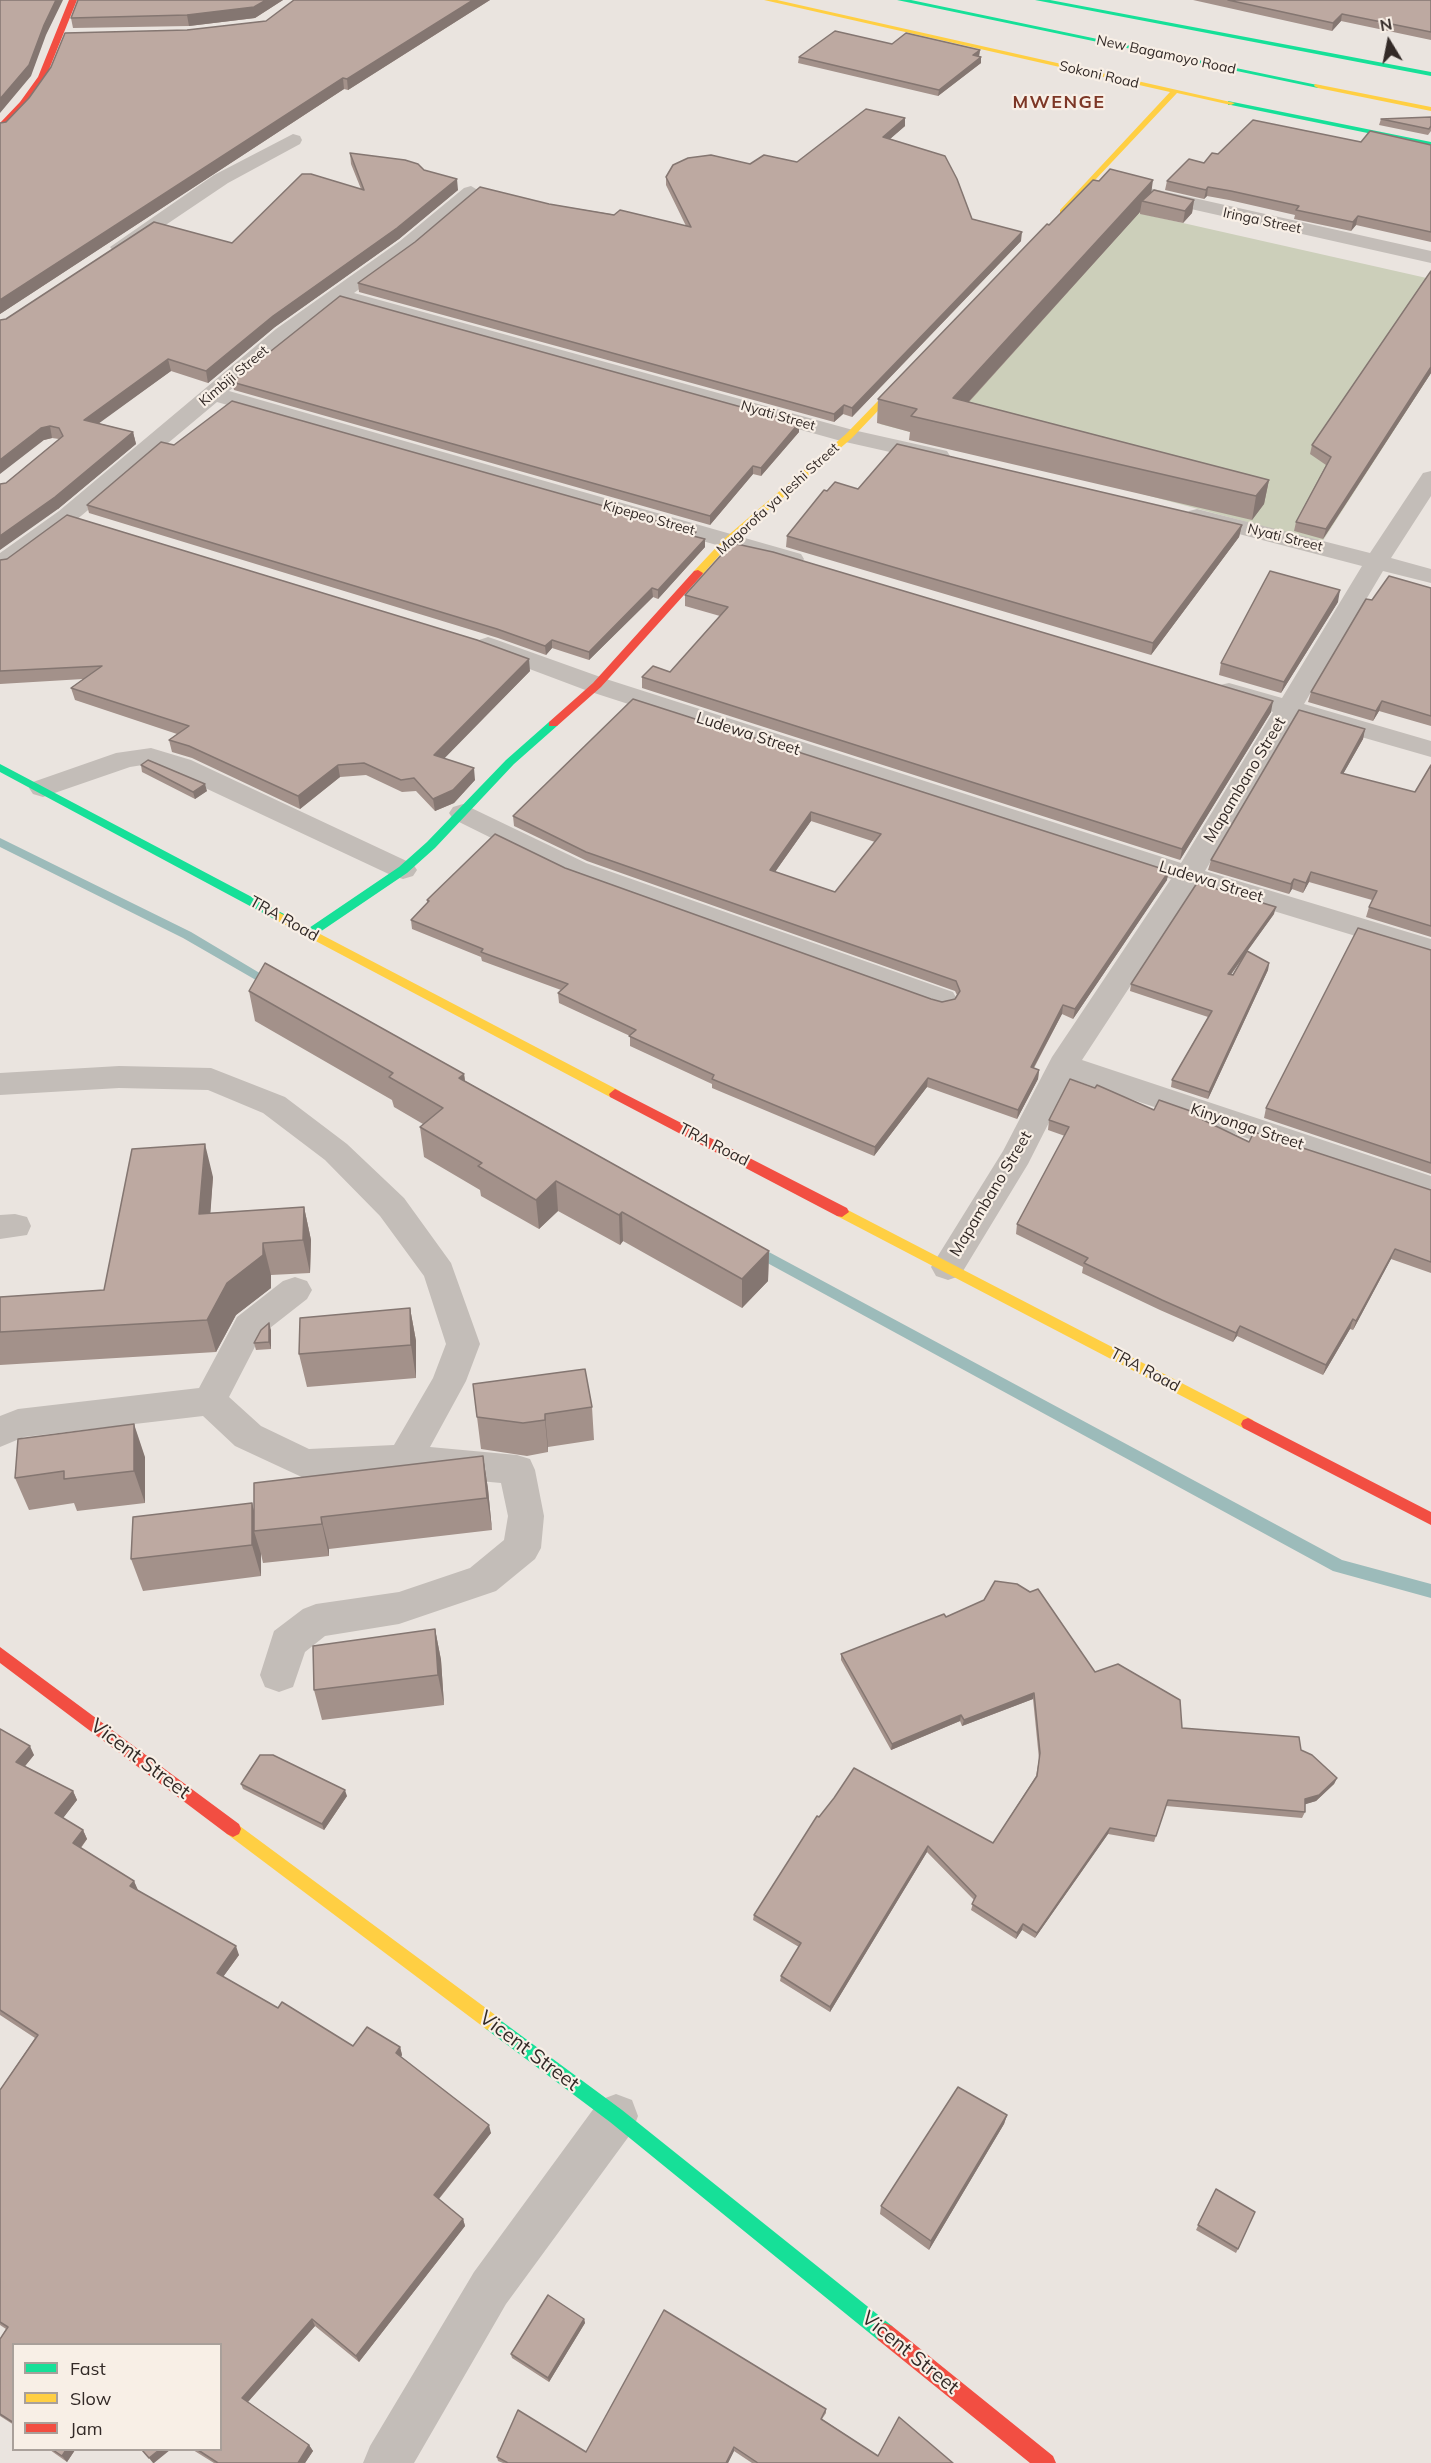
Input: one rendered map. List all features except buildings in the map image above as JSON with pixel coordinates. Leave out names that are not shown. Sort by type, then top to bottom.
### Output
[{"type":"main road","points":[[0,127],[23,104],[42,77],[73,0]]},
{"type":"main road","name":"Sokoni Road","points":[[768,0],[1174,92],[1431,144]]},
{"type":"main road","name":"New Bagamoyo Road","points":[[902,0],[1431,109]]},
{"type":"main road","name":"New Bagamoyo Road","points":[[1039,0],[1431,74]]},
{"type":"main road","points":[[1053,223],[1174,92]]},
{"type":"main road","name":"Magorofa ya Jeshi Street","points":[[310,933],[403,870],[464,813],[510,762],[597,685],[728,540],[849,436],[922,360]]},
{"type":"main road","name":"TRA Road","points":[[0,767],[310,933],[1431,1519]]},
{"type":"main road","name":"Vicent Street","points":[[0,1654],[616,2116],[1046,2463]]},
{"type":"street","points":[[57,36],[81,36]]},
{"type":"street","points":[[102,259],[221,179],[293,140]]},
{"type":"street","name":"Iringa Street","points":[[1094,180],[1226,213],[1431,257]]},
{"type":"street","name":"Kimbiji Street","points":[[6,554],[78,519],[211,393],[407,245],[471,192]]},
{"type":"street","name":"Nyati Street","points":[[338,295],[849,436],[958,460]]},
{"type":"street","name":"Kipepeo Street","points":[[211,393],[808,564]]},
{"type":"street","name":"Mapambano Street","points":[[948,1267],[1017,1156],[1063,1065],[1188,874],[1377,561],[1431,478]]},
{"type":"street","name":"Nyati Street","points":[[1181,512],[1431,576]]},
{"type":"street","name":"Ludewa Street","points":[[466,638],[597,685],[1188,874],[1431,949]]},
{"type":"street","points":[[1208,685],[1431,749]]},
{"type":"street","points":[[43,788],[126,759],[151,756],[181,766],[403,870]]},
{"type":"street","points":[[464,813],[576,869],[942,999]]},
{"type":"street","name":"Kinyonga Street","points":[[1063,1065],[1431,1188]]},
{"type":"street","points":[[0,1084],[119,1077],[212,1079],[274,1105],[336,1152],[392,1207],[439,1272],[463,1344],[449,1381],[404,1459]]},
{"type":"street","points":[[210,1401],[249,1326],[295,1290]]},
{"type":"street","points":[[0,1433],[18,1423],[210,1401],[248,1436],[306,1464],[404,1459],[517,1470],[526,1516],[522,1548],[483,1580],[399,1608],[315,1621],[288,1643],[279,1676]]},
{"type":"street","points":[[387,2463],[490,2288],[616,2116]]},
{"type":"green space","points":[[1090,202],[1431,279],[1431,373],[1322,542],[880,424]]},
{"type":"waterway","points":[[0,842],[187,935],[272,984]]},
{"type":"waterway","points":[[754,1249],[1338,1566],[1431,1591]]},
{"type":"traffic: fast","points":[[901,0],[1318,86]]},
{"type":"traffic: fast","points":[[1039,0],[1431,74]]},
{"type":"traffic: fast","points":[[1231,103],[1431,144]]},
{"type":"traffic: fast","points":[[310,933],[403,870],[431,845],[510,762],[553,724]]},
{"type":"traffic: fast","points":[[0,767],[280,917]]},
{"type":"traffic: fast","points":[[492,2023],[616,2116],[885,2333]]},
{"type":"traffic: slow","points":[[768,0],[1231,103]]},
{"type":"traffic: slow","points":[[1318,86],[1431,109]]},
{"type":"traffic: slow","points":[[1063,212],[1174,92]]},
{"type":"traffic: slow","points":[[698,573],[728,540],[849,436],[910,373]]},
{"type":"traffic: slow","points":[[280,917],[615,1094]]},
{"type":"traffic: slow","points":[[842,1212],[1248,1424]]},
{"type":"traffic: slow","points":[[233,1829],[492,2023]]},
{"type":"traffic: jam","points":[[0,127],[23,104],[42,77],[73,0]]},
{"type":"traffic: jam","points":[[553,724],[597,685],[698,573]]},
{"type":"traffic: jam","points":[[615,1094],[842,1212]]},
{"type":"traffic: jam","points":[[1248,1424],[1431,1519]]},
{"type":"traffic: jam","points":[[0,1654],[233,1829]]},
{"type":"traffic: jam","points":[[885,2333],[1046,2463]]},
{"type":"district","name":"MWENGE","points":[[1059,103]]}]
